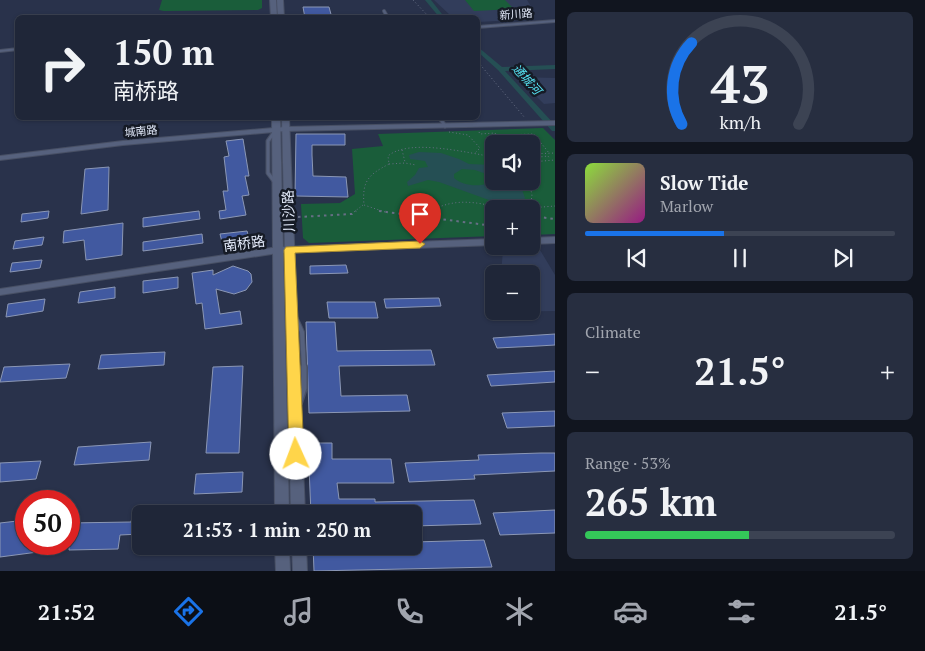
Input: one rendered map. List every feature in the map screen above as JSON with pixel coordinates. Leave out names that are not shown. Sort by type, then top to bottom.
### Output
[{"type":"main road","points":[[273,0],[274,15]]},
{"type":"main road","points":[[280,0],[281,15]]},
{"type":"main road","name":"川沙路","points":[[276,120],[277,184],[292,310],[298,505]]},
{"type":"main road","name":"川沙路","points":[[282,505],[284,250],[288,218],[285,120]]},
{"type":"main road","points":[[282,555],[283,571]]},
{"type":"main road","points":[[299,555],[300,571]]},
{"type":"street","name":"新川路","points":[[480,27],[555,21]]},
{"type":"street","points":[[0,51],[15,49]]},
{"type":"street","name":"城南路","points":[[0,158],[123,143],[285,129],[555,123]]},
{"type":"street","points":[[540,241],[555,240]]},
{"type":"street","name":"南桥路","points":[[0,292],[284,250],[485,242]]},
{"type":"lane","points":[[384,11],[386,15]]},
{"type":"lane","points":[[441,120],[445,126]]},
{"type":"path","points":[[414,0],[427,15]]},
{"type":"path","points":[[480,64],[530,124]]},
{"type":"path","points":[[475,125],[480,134],[495,133],[496,135]]},
{"type":"path","points":[[445,126],[450,133],[468,135],[480,148],[474,154]]},
{"type":"path","points":[[503,135],[535,135]]},
{"type":"path","points":[[540,142],[549,153]]},
{"type":"path","points":[[388,164],[390,153],[435,147],[485,156]]},
{"type":"path","points":[[402,150],[405,156],[405,163]]},
{"type":"path","points":[[540,154],[555,153]]},
{"type":"path","points":[[540,157],[548,156],[551,160]]},
{"type":"path","points":[[540,161],[555,160]]},
{"type":"path","points":[[364,205],[362,192],[364,182],[376,170],[388,164],[405,163],[416,165]]},
{"type":"path","points":[[423,216],[437,207],[455,201],[485,205]]},
{"type":"path","points":[[288,218],[352,214],[364,205]]},
{"type":"path","points":[[364,205],[374,211],[485,225]]},
{"type":"path","points":[[540,207],[555,206]]},
{"type":"path","points":[[540,217],[555,219]]},
{"type":"shaded area","points":[[434,0],[527,0],[532,8],[524,9],[531,19],[480,22],[480,15],[450,15]]},
{"type":"shaded area","points":[[517,77],[555,78],[555,103],[544,104]]},
{"type":"shaded area","points":[[419,152],[441,153],[469,164],[485,165],[485,174],[475,170],[462,169],[454,174],[454,178],[462,183],[471,185],[485,184],[485,190],[522,190],[525,198],[524,200],[489,200],[439,182],[428,180],[408,186],[407,182],[415,175],[419,168],[428,167],[425,161],[410,159],[409,155]]},
{"type":"shaded area","points":[[540,250],[555,275],[555,311],[540,311],[540,265],[502,265],[503,255],[540,255]]},
{"type":"green space","points":[[162,0],[262,0],[262,8],[258,10],[164,11],[159,10]]},
{"type":"green space","points":[[465,0],[505,0],[514,9],[474,11]]},
{"type":"green space","points":[[543,128],[555,140],[555,234],[540,235],[540,200],[485,200],[485,236],[309,243],[303,238],[301,204],[340,203],[355,194],[352,149],[383,146],[378,134]]},
{"type":"building","points":[[303,7],[329,7],[331,15],[304,15]]},
{"type":"building","points":[[296,134],[345,134],[345,145],[312,145],[313,176],[346,177],[348,197],[295,196]]},
{"type":"building","points":[[243,139],[249,176],[245,176],[249,195],[242,196],[246,215],[220,219],[219,211],[226,210],[223,191],[228,191],[224,157],[229,156],[226,141]]},
{"type":"building","points":[[109,167],[108,210],[81,214],[85,169]]},
{"type":"building","points":[[49,211],[48,218],[21,222],[22,214]]},
{"type":"building","points":[[199,211],[200,219],[143,227],[143,218]]},
{"type":"building","points":[[123,223],[122,255],[86,260],[84,240],[63,243],[64,231]]},
{"type":"building","points":[[247,231],[249,238],[222,242],[220,234]]},
{"type":"building","points":[[202,234],[203,243],[143,251],[143,242]]},
{"type":"building","points":[[44,237],[42,245],[13,249],[15,241]]},
{"type":"building","points":[[42,260],[40,268],[10,272],[12,263]]},
{"type":"building","points":[[346,265],[348,273],[310,274],[310,266]]},
{"type":"building","points":[[233,266],[248,271],[251,274],[252,282],[246,290],[234,294],[216,289],[220,314],[240,311],[242,324],[205,329],[202,303],[196,304],[192,273],[213,270],[213,275]]},
{"type":"building","points":[[178,277],[178,288],[143,293],[143,281]]},
{"type":"building","points":[[115,287],[115,298],[78,303],[80,292]]},
{"type":"building","points":[[439,298],[441,306],[386,308],[384,299]]},
{"type":"building","points":[[45,299],[43,311],[6,317],[8,304]]},
{"type":"building","points":[[327,302],[375,302],[378,318],[329,318]]},
{"type":"building","points":[[306,322],[335,322],[337,351],[431,350],[435,365],[339,366],[341,396],[407,395],[410,411],[309,413]]},
{"type":"building","points":[[555,334],[555,345],[497,348],[493,338]]},
{"type":"building","points":[[165,352],[164,365],[98,369],[101,355]]},
{"type":"building","points":[[70,364],[66,378],[0,382],[4,367]]},
{"type":"building","points":[[243,366],[239,453],[206,453],[213,367]]},
{"type":"building","points":[[555,371],[555,382],[491,386],[487,375]]},
{"type":"building","points":[[555,411],[555,426],[507,428],[502,413]]},
{"type":"building","points":[[151,442],[149,460],[74,465],[78,447]]},
{"type":"building","points":[[308,443],[332,443],[332,459],[391,459],[394,483],[337,483],[339,499],[375,499],[375,502],[474,500],[481,524],[422,526],[422,505],[311,505]]},
{"type":"building","points":[[555,453],[555,471],[474,475],[475,479],[409,482],[405,463],[479,460],[478,455]]},
{"type":"building","points":[[41,461],[36,479],[0,482],[0,463]]},
{"type":"building","points":[[243,472],[242,492],[194,494],[196,474]]},
{"type":"building","points":[[555,510],[555,533],[500,535],[493,513]]},
{"type":"building","points":[[132,518],[132,534],[120,535],[118,549],[80,550],[80,523],[131,522]]},
{"type":"building","points":[[15,521],[15,555],[0,557],[0,523]]},
{"type":"building","points":[[484,540],[492,567],[314,571],[313,555],[422,555],[422,542]]},
{"type":"waterway","name":"通城河","points":[[428,0],[440,15]]},
{"type":"waterway","name":"通城河","points":[[480,51],[500,69]]},
{"type":"waterway","name":"通城河","points":[[500,69],[555,67]]},
{"type":"waterway","name":"通城河","points":[[500,69],[555,129]]},
{"type":"route","points":[[296,454],[290,250],[420,244]]}]
